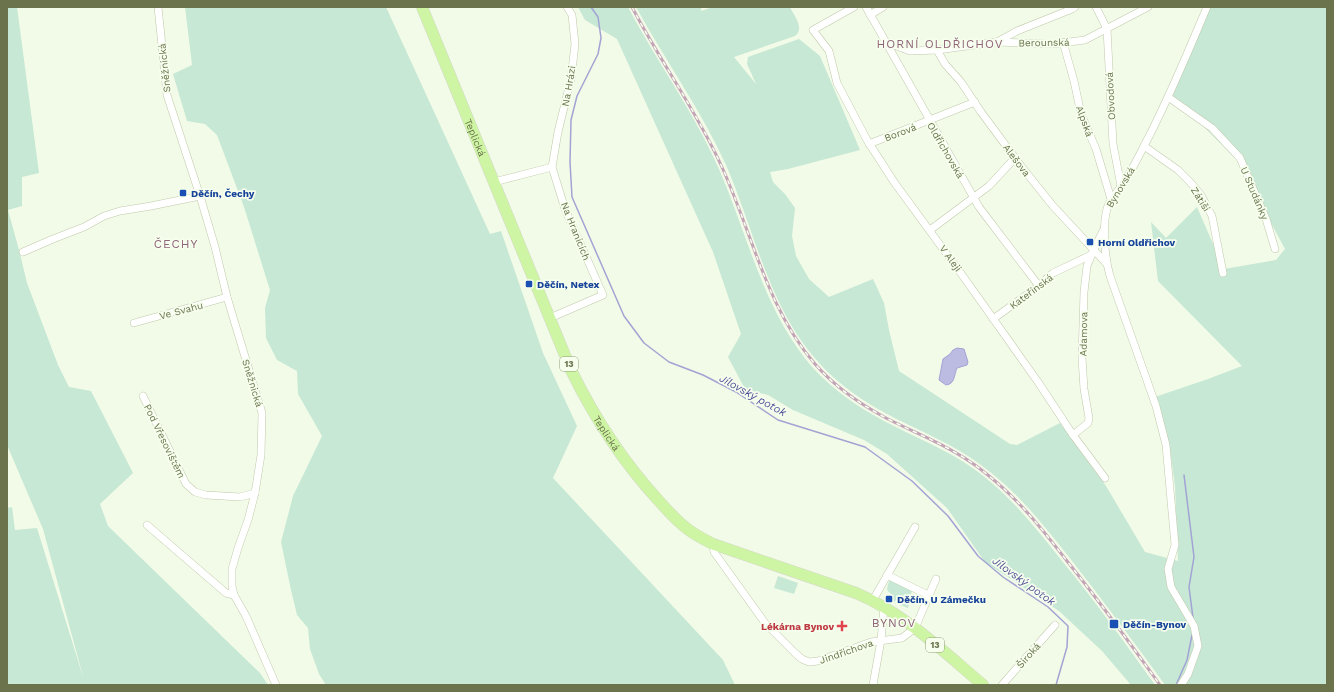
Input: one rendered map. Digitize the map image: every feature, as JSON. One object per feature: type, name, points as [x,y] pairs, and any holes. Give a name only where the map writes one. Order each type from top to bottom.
[{"type":"main road","name":"Teplická","points":[[422,7],[571,370],[604,428],[629,464],[655,496],[684,527],[713,544],[873,600],[915,628],[983,685]]},
{"type":"street","name":"Sněžnická","points":[[158,7],[167,95],[200,196],[215,247],[227,297],[262,413],[261,455],[256,493],[232,569],[232,586],[234,595],[246,616],[276,685]]},
{"type":"street","name":"Na Hrázi","points":[[552,167],[558,132],[572,79],[575,44],[572,15],[567,7]]},
{"type":"street","name":"V Aleji","points":[[854,7],[813,30],[829,51],[837,83],[869,144],[894,182],[994,319],[1073,435],[1105,478]]},
{"type":"street","name":"Oldřichovská","points":[[866,7],[973,197],[983,213],[1039,286]]},
{"type":"street","points":[[870,15],[882,7]]},
{"type":"street","points":[[997,42],[1017,31],[1075,7]]},
{"type":"street","name":"Obvodová","points":[[1096,7],[1107,29],[1113,144],[1121,186]]},
{"type":"street","name":"Berounská","points":[[886,42],[910,51],[937,50],[997,42],[1053,44],[1085,40],[1148,7]]},
{"type":"street","name":"Bynovská","points":[[1181,685],[1188,674],[1198,646],[1194,626],[1172,587],[1168,569],[1176,545],[1166,446],[1156,406],[1106,263],[1104,229],[1107,208],[1111,199],[1121,186],[1144,146],[1168,97],[1207,7]]},
{"type":"street","name":"Alpská","points":[[1063,42],[1074,81],[1081,114],[1096,149],[1111,199]]},
{"type":"street","name":"Alešova","points":[[937,50],[945,64],[961,82],[1015,158],[1053,206],[1092,252],[1106,263]]},
{"type":"street","name":"U Studánky","points":[[1168,97],[1212,128],[1240,158],[1266,219],[1275,249]]},
{"type":"street","name":"Borová","points":[[869,144],[975,102]]},
{"type":"street","name":"Zátiší","points":[[1144,146],[1178,170],[1201,195],[1212,216],[1223,273]]},
{"type":"street","points":[[930,230],[988,186],[1015,158]]},
{"type":"street","points":[[494,182],[552,167]]},
{"type":"street","name":"Na Hranicích","points":[[550,318],[603,295],[565,209],[552,167]]},
{"type":"street","points":[[23,252],[84,227],[104,216],[120,211],[200,196]]},
{"type":"street","name":"Adamova","points":[[1073,435],[1088,423],[1089,418],[1084,389],[1081,339],[1084,292],[1087,266],[1092,252],[1104,229]]},
{"type":"street","name":"Kateřinská","points":[[994,319],[1053,274],[1092,252]]},
{"type":"street","name":"Ve Svahu","points":[[134,323],[227,297]]},
{"type":"street","name":"Pod Vřesovištěm","points":[[143,396],[186,484],[196,492],[206,495],[240,496],[256,493]]},
{"type":"street","points":[[147,525],[226,593],[234,595]]},
{"type":"street","points":[[873,600],[915,527]]},
{"type":"street","name":"Jindřichova","points":[[713,544],[714,552],[765,623],[786,646],[802,659],[814,662],[871,642],[902,638],[915,628]]},
{"type":"street","points":[[887,575],[928,595]]},
{"type":"street","points":[[915,628],[936,579]]},
{"type":"street","points":[[873,685],[881,640],[884,607]]},
{"type":"street","name":"Široká","points":[[1002,685],[1055,625]]},
{"type":"green space","points":[[7,7],[17,7],[39,173],[22,177],[22,206],[8,210],[27,283],[58,365],[69,387],[91,391],[133,473],[100,504],[108,526],[260,673],[268,685],[7,685],[7,508],[12,507],[15,530],[37,528],[84,680],[43,529],[7,445]]},
{"type":"green space","points":[[185,7],[386,7],[490,234],[501,231],[543,353],[577,426],[553,478],[723,660],[735,685],[326,685],[319,674],[310,649],[308,628],[297,615],[281,542],[293,496],[322,436],[298,394],[297,371],[277,360],[266,338],[265,308],[270,290],[244,207],[217,135],[205,124],[187,121],[173,74],[192,65]]},
{"type":"green space","points":[[578,7],[628,7],[687,107],[709,148],[729,194],[758,273],[769,298],[796,346],[813,368],[837,391],[855,404],[884,421],[941,449],[963,462],[987,479],[1011,501],[1032,524],[1110,622],[1155,685],[1131,685],[1102,651],[1059,611],[985,562],[947,508],[887,454],[864,440],[793,410],[768,395],[745,389],[728,357],[741,334],[713,252],[617,39],[585,20]]},
{"type":"green space","points":[[636,7],[701,7],[701,11],[713,7],[790,7],[799,26],[798,33],[795,36],[734,57],[756,84],[747,64],[748,57],[799,39],[820,56],[860,150],[788,169],[770,172],[773,182],[785,194],[795,208],[792,236],[796,256],[809,279],[829,297],[873,279],[884,303],[899,371],[1010,444],[1017,445],[1060,423],[1106,486],[1145,552],[1178,561],[1175,486],[1170,449],[1155,397],[1242,366],[1158,281],[1151,222],[1166,238],[1197,207],[1224,269],[1276,260],[1285,249],[1238,161],[1168,91],[1209,7],[1327,7],[1327,685],[1165,685],[1069,557],[1018,497],[994,475],[970,457],[869,404],[843,386],[827,372],[803,342],[775,295],[726,165],[694,105]]},
{"type":"green space","points":[[778,576],[798,583],[794,594],[774,588]]},
{"type":"green space","points":[[890,580],[912,590],[908,608],[898,604],[897,599],[894,602],[890,598],[892,595],[887,590]]},
{"type":"water","points":[[957,348],[964,349],[968,362],[967,365],[957,368],[953,381],[946,385],[939,380],[943,359]]},
{"type":"waterway","name":"Jílovský potok","points":[[591,7],[598,17],[601,38],[598,54],[577,96],[571,120],[570,162],[572,197],[624,316],[644,343],[669,362],[703,375],[736,392],[778,420],[865,447],[912,481],[948,516],[978,556],[1003,577],[1048,607],[1068,626],[1067,647],[1056,685]]},
{"type":"waterway","points":[[1184,475],[1194,557],[1189,587],[1193,618]]},
{"type":"waterway","points":[[1176,685],[1187,660],[1192,635]]},
{"type":"railway","points":[[632,7],[711,145],[732,190],[772,294],[798,342],[815,364],[839,388],[857,401],[886,418],[957,453],[979,468],[1016,500],[1037,523],[1103,607],[1160,685]]},
{"type":"place","name":"Děčín, Čechy","points":[[183,193]]},
{"type":"place","name":"Horní Oldřichov","points":[[1090,242]]},
{"type":"place","name":"Děčín, Netex","points":[[529,284]]},
{"type":"place","name":"Děčín, U Zámečku","points":[[889,599]]},
{"type":"place","name":"Děčín-Bynov","points":[[1114,624]]},
{"type":"place","name":"Lékárna Bynov","points":[[842,626]]},
{"type":"district","name":"HORNÍ OLDŘICHOV","points":[[940,44]]},
{"type":"district","name":"ČECHY","points":[[176,244]]},
{"type":"district","name":"BYNOV","points":[[894,623]]}]
